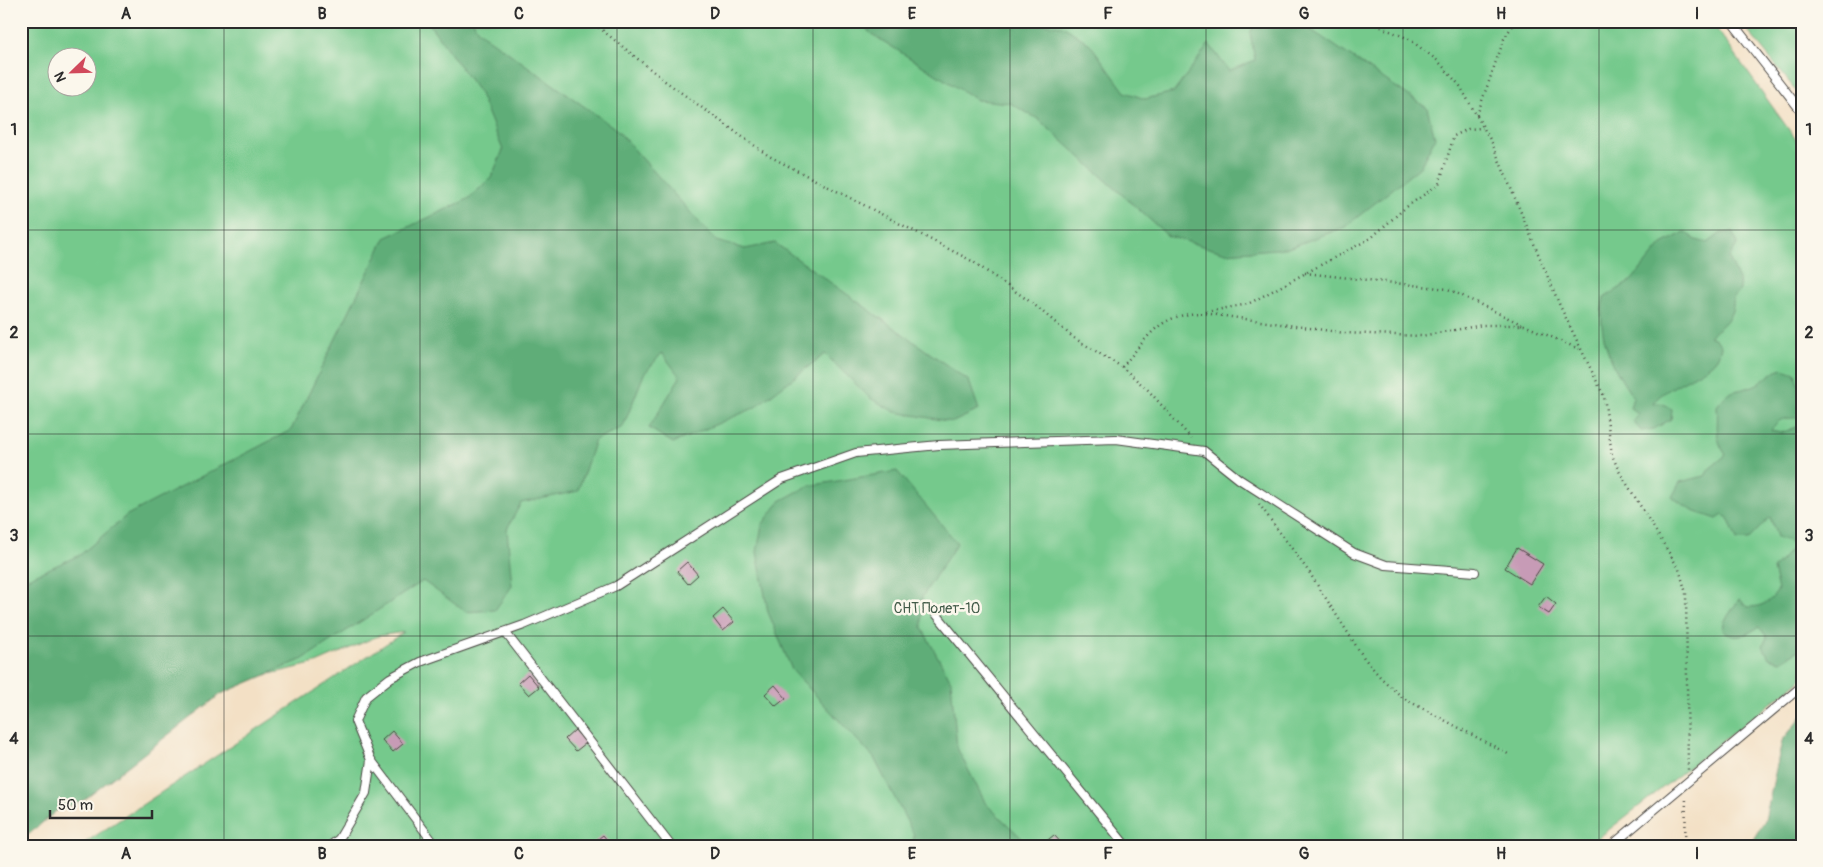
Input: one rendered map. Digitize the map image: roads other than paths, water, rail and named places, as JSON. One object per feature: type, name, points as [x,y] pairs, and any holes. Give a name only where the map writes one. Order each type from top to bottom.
[{"type":"lane","points":[[1732,21],[1802,112]]},
{"type":"lane","points":[[436,846],[371,760],[355,721],[366,697],[390,678],[420,662],[505,632],[616,586],[782,479],[856,453],[939,445],[1116,439],[1204,452],[1239,478],[1354,553],[1386,564],[1475,572]]},
{"type":"lane","points":[[933,610],[1126,846]]},
{"type":"lane","points":[[505,632],[671,846]]},
{"type":"lane","points":[[1611,846],[1688,779],[1802,686]]},
{"type":"lane","points":[[330,846],[339,839],[366,793],[371,760]]},
{"type":"park label","name":"СНТ Полет-10","points":[[937,608]]}]
